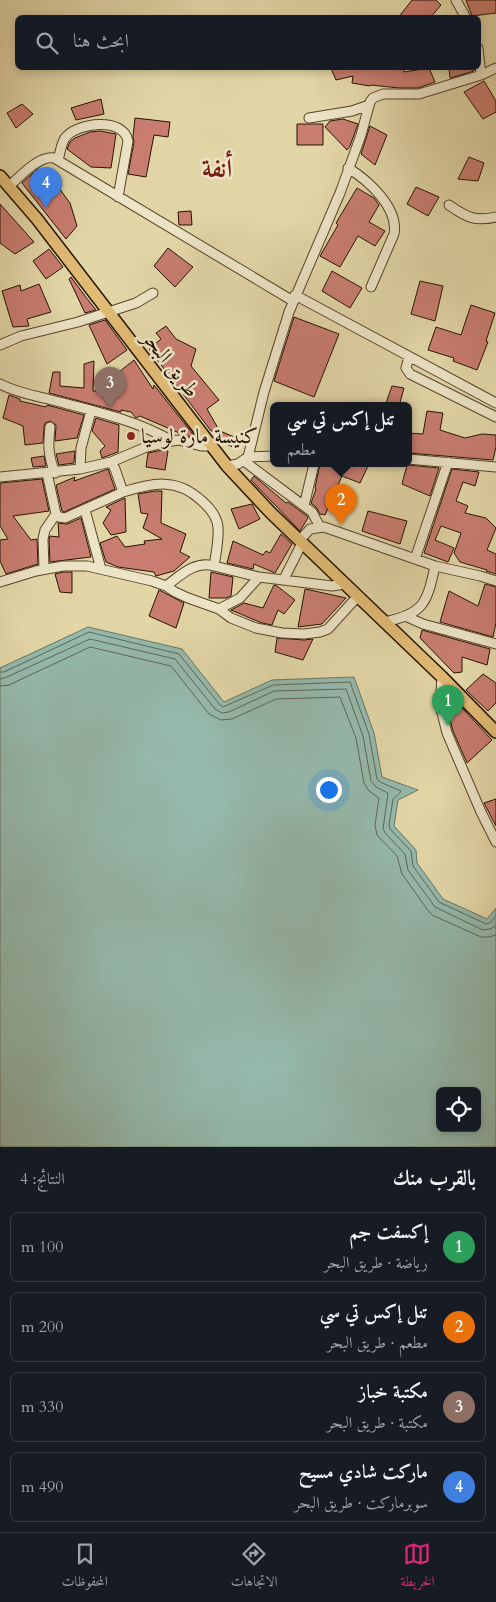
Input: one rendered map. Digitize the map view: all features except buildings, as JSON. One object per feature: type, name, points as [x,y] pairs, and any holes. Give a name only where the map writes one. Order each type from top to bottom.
[{"type":"main road","name":"طريق البحر","points":[[0,176],[37,219],[227,466],[271,514],[442,677],[496,732]]},
{"type":"street","points":[[456,0],[464,15]]},
{"type":"street","points":[[246,459],[264,392],[294,298],[329,220],[373,98],[383,94],[419,94],[481,75],[496,68]]},
{"type":"street","points":[[480,70],[481,75]]},
{"type":"street","points":[[309,118],[352,111],[369,105]]},
{"type":"street","points":[[58,160],[64,140],[76,130],[87,126],[105,125],[120,129],[126,135],[128,141],[118,197]]},
{"type":"street","points":[[9,186],[40,161],[49,158],[58,160],[118,197],[294,298],[496,404]]},
{"type":"street","points":[[348,168],[364,178],[378,192],[392,214],[395,225],[394,234],[370,287]]},
{"type":"street","points":[[449,205],[471,218],[482,220],[496,217]]},
{"type":"street","points":[[0,345],[21,336],[78,322],[136,303],[153,293]]},
{"type":"street","points":[[409,357],[406,368],[410,374],[496,417]]},
{"type":"street","points":[[0,384],[21,393],[146,427],[172,441]]},
{"type":"street","points":[[80,469],[81,448],[91,411]]},
{"type":"street","points":[[50,428],[48,450],[56,514],[59,518],[65,518],[85,510],[123,492],[150,485],[170,484],[187,490],[204,502],[212,512],[218,528],[214,566]]},
{"type":"street","points":[[0,477],[80,469],[111,462],[144,448],[172,441],[179,440],[201,446],[210,446]]},
{"type":"street","points":[[227,466],[238,464],[246,459],[270,456]]},
{"type":"street","points":[[246,459],[312,512],[320,527]]},
{"type":"street","points":[[412,459],[496,467]]},
{"type":"street","points":[[111,462],[123,492]]},
{"type":"street","points":[[415,559],[448,462]]},
{"type":"street","points":[[304,506],[313,467]]},
{"type":"street","points":[[85,510],[101,569]]},
{"type":"street","points":[[44,569],[43,539],[45,530],[56,514]]},
{"type":"street","points":[[284,579],[308,530],[320,527],[435,566],[496,581]]},
{"type":"street","points":[[166,586],[193,567],[205,564],[259,577],[332,586],[345,584]]},
{"type":"street","points":[[0,582],[36,570],[81,565],[145,578],[166,586],[188,598],[219,609],[231,618],[256,628],[282,633],[304,634],[328,629],[358,596]]},
{"type":"street","points":[[384,622],[406,616],[421,606],[427,599],[435,566]]},
{"type":"street","points":[[219,609],[240,598],[259,577]]},
{"type":"street","points":[[406,616],[423,624],[496,644]]},
{"type":"street","points":[[442,677],[440,705],[447,733],[496,842]]},
{"type":"water","points":[[88,627],[182,649],[224,702],[272,680],[354,677],[374,733],[382,777],[418,790],[398,800],[394,826],[416,850],[417,863],[443,899],[487,919],[496,908],[496,1147],[0,1147],[0,668]]},
{"type":"place","name":"ماركت شادي مسيح","points":[[46,208]]},
{"type":"place","name":"مكتبة خباز","points":[[110,408]]},
{"type":"place","name":"كنيسة مارة لوسيا","points":[[131,436]]},
{"type":"place","name":"تنل إكس تي سي","points":[[341,525]]},
{"type":"place","name":"إكسفت جم","points":[[448,726]]},
{"type":"district","name":"أنفة","points":[[217,168]]}]
